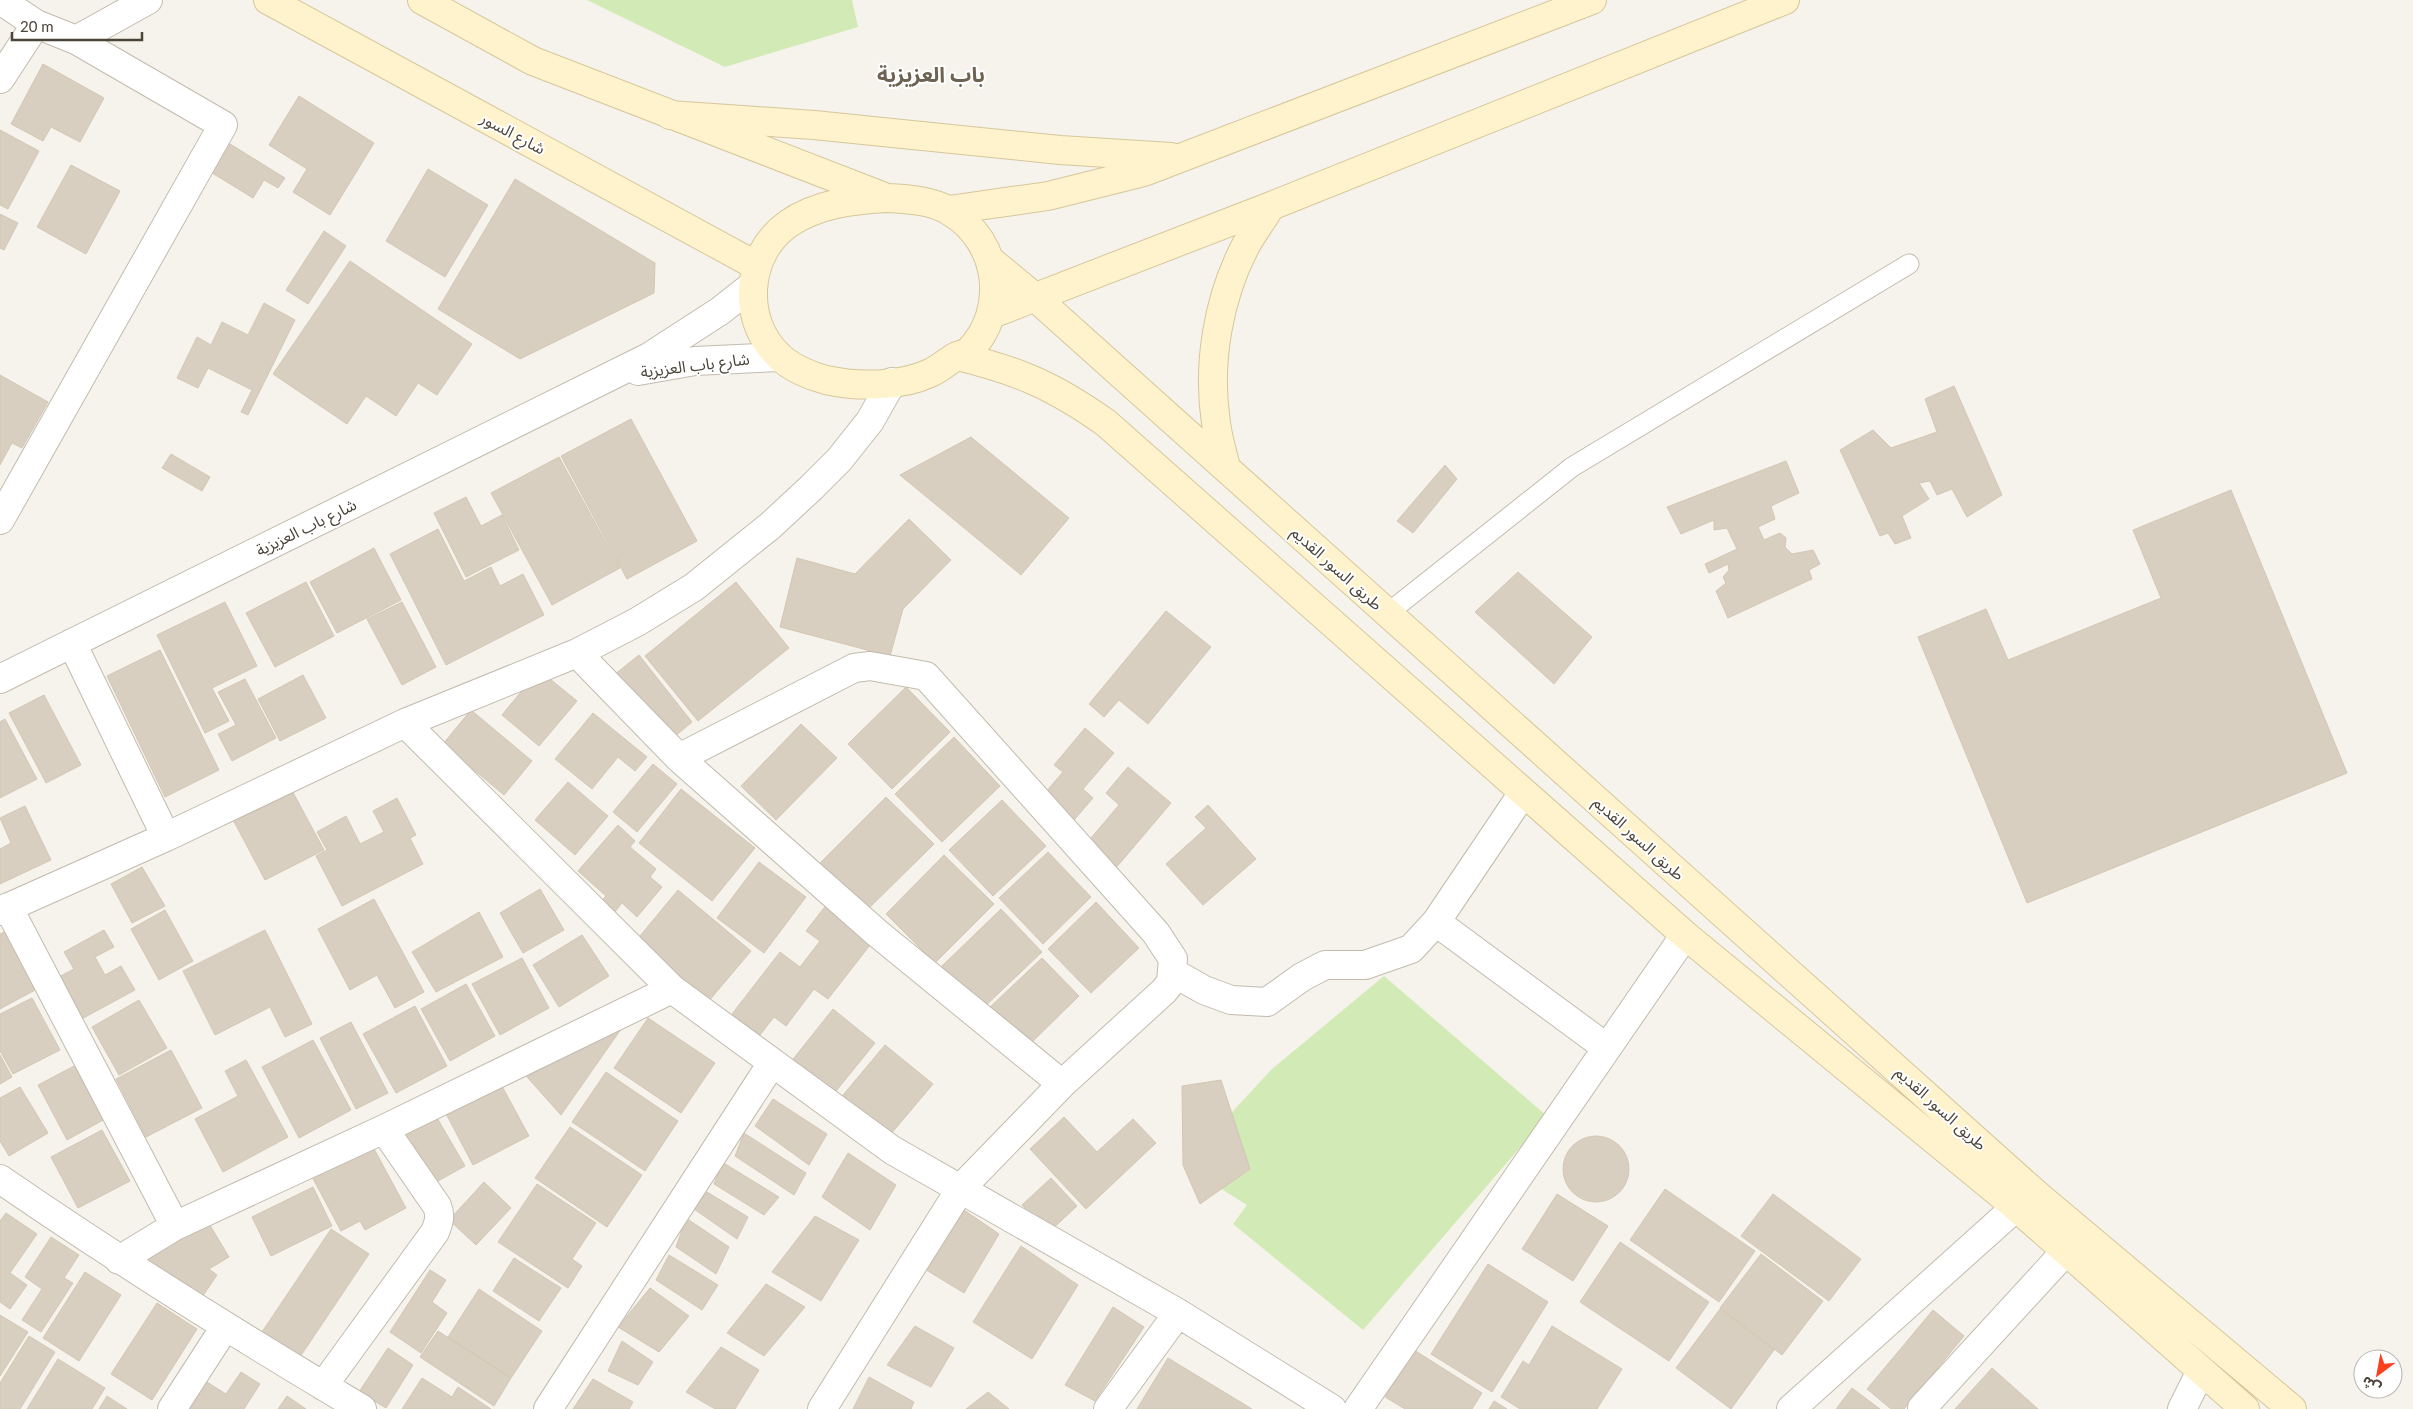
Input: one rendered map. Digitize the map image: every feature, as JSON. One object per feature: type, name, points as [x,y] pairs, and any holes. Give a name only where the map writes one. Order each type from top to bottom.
[{"type":"main road","name":"شارع السور","points":[[268,0],[755,275]]},
{"type":"main road","points":[[422,0],[533,62],[886,198]]},
{"type":"main road","points":[[950,210],[998,204],[1096,185],[1144,172],[1592,0]]},
{"type":"main road","points":[[992,314],[1271,206],[1785,0]]},
{"type":"main road","points":[[670,115],[814,125],[1060,150],[1183,158]]},
{"type":"main road","points":[[886,198],[911,199],[950,210],[967,223],[982,241],[991,261],[995,288],[992,314],[982,336],[967,354],[957,356],[930,373],[892,382],[869,384],[825,380],[803,372],[779,357],[761,333],[753,305],[755,275],[769,242],[788,224],[810,212],[835,204],[886,198]]},
{"type":"main road","points":[[1226,468],[1216,424],[1212,377],[1217,331],[1228,288],[1246,245],[1271,206]]},
{"type":"main road","name":"طريق السور القديم","points":[[991,261],[1036,298],[1388,613],[2026,1200],[2066,1251],[2245,1409]]},
{"type":"main road","name":"طريق السور القديم","points":[[957,356],[1003,367],[1040,382],[1074,401],[1106,423],[1685,935],[2292,1409]]},
{"type":"street","points":[[0,0],[36,24],[76,40],[222,125],[0,520]]},
{"type":"street","points":[[76,40],[148,0]]},
{"type":"street","points":[[0,79],[36,24]]},
{"type":"street","name":"شارع باب العزيزية","points":[[0,679],[612,376],[685,335],[755,275]]},
{"type":"street","name":"شارع باب العزيزية","points":[[612,376],[695,361],[779,357]]},
{"type":"street","points":[[175,1226],[4,909],[166,837],[405,723],[577,653],[637,622],[694,587],[770,526],[839,460],[870,421],[892,382]]},
{"type":"street","points":[[72,643],[166,837]]},
{"type":"street","points":[[577,653],[679,758],[878,933],[1062,1084]]},
{"type":"street","points":[[679,758],[854,668],[870,666],[926,676],[1156,933],[1174,959],[1174,973],[1171,982],[1164,991],[1062,1084],[961,1188],[822,1409]]},
{"type":"street","points":[[405,723],[672,990],[892,1150],[1178,1313],[1332,1409]]},
{"type":"street","points":[[1174,973],[1204,990],[1231,1000],[1267,1002],[1302,977],[1325,965],[1365,965],[1411,949],[1436,922],[1522,792]]},
{"type":"street","points":[[1436,922],[1607,1048]]},
{"type":"street","points":[[1368,1406],[1607,1048],[1685,935]]},
{"type":"street","points":[[119,1260],[175,1226],[672,990]]},
{"type":"street","points":[[548,1409],[772,1063]]},
{"type":"street","points":[[323,1386],[439,1223],[440,1214],[437,1206],[384,1128]]},
{"type":"street","points":[[0,1179],[119,1260],[225,1327],[362,1409]]},
{"type":"street","points":[[1791,1409],[2026,1200]]},
{"type":"street","points":[[1922,1408],[2066,1251]]},
{"type":"street","points":[[1108,1409],[1178,1313]]},
{"type":"street","points":[[172,1409],[225,1327]]},
{"type":"street","points":[[2182,1409],[2201,1371]]},
{"type":"lane","points":[[1388,613],[1572,467],[1909,264]]},
{"type":"green space","points":[[587,0],[852,0],[858,27],[725,67]]},
{"type":"green space","points":[[1384,976],[1547,1116],[1363,1330],[1233,1224],[1247,1205],[1183,1165],[1272,1069]]},
{"type":"building","points":[[43,64],[104,98],[80,142],[51,127],[43,141],[11,124]]},
{"type":"building","points":[[299,96],[374,143],[330,215],[293,192],[307,169],[269,145]]},
{"type":"building","points":[[0,130],[39,151],[8,209],[0,205]]},
{"type":"building","points":[[222,139],[285,178],[278,188],[264,180],[253,198],[204,168]]},
{"type":"building","points":[[71,165],[120,191],[86,254],[37,227]]},
{"type":"building","points":[[428,169],[488,205],[445,277],[386,241]]},
{"type":"building","points":[[515,179],[655,263],[654,293],[520,359],[438,309]]},
{"type":"building","points":[[0,214],[18,223],[4,250],[0,248]]},
{"type":"building","points":[[324,231],[346,246],[308,304],[286,290]]},
{"type":"building","points":[[350,261],[472,344],[437,395],[418,383],[396,416],[366,396],[347,424],[273,374]]},
{"type":"building","points":[[264,303],[295,320],[248,415],[241,412],[252,390],[208,368],[198,388],[177,378],[197,337],[211,345],[222,322],[248,335]]},
{"type":"building","points":[[0,375],[48,402],[22,448],[12,443],[0,465]]},
{"type":"building","points":[[1954,386],[2002,495],[1967,517],[1952,489],[1937,495],[1930,481],[1919,483],[1929,499],[1902,516],[1911,538],[1895,544],[1888,533],[1880,536],[1840,450],[1873,430],[1891,448],[1937,432],[1925,399]]},
{"type":"building","points":[[631,419],[697,541],[627,579],[561,456]]},
{"type":"building","points":[[971,437],[1069,518],[1021,575],[900,475]]},
{"type":"building","points":[[171,454],[210,477],[202,491],[162,468]]},
{"type":"building","points":[[559,457],[620,568],[552,605],[491,493]]},
{"type":"building","points":[[1786,461],[1799,493],[1771,506],[1775,519],[1758,527],[1764,540],[1780,533],[1786,538],[1785,547],[1792,554],[1813,550],[1820,564],[1809,570],[1812,579],[1728,618],[1716,591],[1726,583],[1723,577],[1729,570],[1728,564],[1709,573],[1705,564],[1737,549],[1727,528],[1714,530],[1714,520],[1681,534],[1667,507]]},
{"type":"building","points":[[1445,465],[1457,479],[1413,533],[1397,521]]},
{"type":"building","points":[[2231,490],[2347,773],[2027,903],[1918,637],[1986,609],[2008,660],[2161,598],[2133,530]]},
{"type":"building","points":[[466,497],[481,526],[502,515],[519,550],[466,577],[434,513]]},
{"type":"building","points":[[909,519],[951,560],[903,609],[890,656],[780,627],[797,558],[855,574]]},
{"type":"building","points":[[438,529],[464,581],[491,567],[500,586],[523,574],[544,615],[446,665],[390,554]]},
{"type":"building","points":[[374,548],[401,600],[337,633],[310,582]]},
{"type":"building","points":[[1518,572],[1592,637],[1554,684],[1475,612]]},
{"type":"building","points":[[306,582],[334,636],[275,667],[246,613]]},
{"type":"building","points":[[736,582],[789,648],[698,721],[645,656]]},
{"type":"building","points":[[225,602],[257,666],[212,688],[229,721],[205,733],[157,635]]},
{"type":"building","points":[[402,602],[436,667],[402,685],[367,619]]},
{"type":"building","points":[[1166,611],[1211,647],[1148,724],[1119,700],[1104,717],[1089,704]]},
{"type":"building","points":[[160,650],[219,770],[165,797],[107,676]]},
{"type":"building","points":[[639,655],[692,722],[668,742],[614,675]]},
{"type":"building","points":[[539,670],[577,701],[539,746],[502,715]]},
{"type":"building","points":[[303,675],[326,718],[280,741],[258,699]]},
{"type":"building","points":[[245,679],[276,738],[232,761],[218,734],[236,725],[218,692]]},
{"type":"building","points":[[906,687],[950,732],[892,789],[848,744]]},
{"type":"building","points":[[44,695],[81,765],[46,783],[9,713]]},
{"type":"building","points":[[471,710],[532,761],[504,795],[443,744]]},
{"type":"building","points":[[593,713],[647,757],[635,771],[618,757],[592,789],[555,759]]},
{"type":"building","points":[[5,719],[37,779],[0,798],[0,722]]},
{"type":"building","points":[[801,724],[837,758],[776,820],[741,786]]},
{"type":"building","points":[[1085,728],[1114,753],[1083,789],[1093,798],[1068,827],[1038,801],[1063,772],[1054,765]]},
{"type":"building","points":[[954,737],[1000,786],[942,842],[895,794]]},
{"type":"building","points":[[653,764],[677,784],[637,832],[613,812]]},
{"type":"building","points":[[1128,767],[1171,803],[1115,869],[1086,844],[1119,805],[1106,793]]},
{"type":"building","points":[[568,782],[608,816],[575,855],[535,820]]},
{"type":"building","points":[[289,785],[324,850],[265,880],[231,816]]},
{"type":"building","points":[[681,789],[755,848],[712,901],[639,843]]},
{"type":"building","points":[[886,797],[934,844],[862,915],[815,868]]},
{"type":"building","points":[[397,798],[416,835],[410,838],[423,864],[342,906],[316,856],[327,850],[317,832],[346,816],[360,844],[384,832],[373,811]]},
{"type":"building","points":[[1002,800],[1046,846],[993,896],[949,850]]},
{"type":"building","points":[[1208,805],[1256,859],[1203,905],[1166,864],[1206,828],[1195,817]]},
{"type":"building","points":[[25,806],[51,860],[0,884],[0,849],[11,843],[0,818]]},
{"type":"building","points":[[618,825],[635,841],[630,847],[656,869],[650,877],[662,887],[637,917],[622,903],[610,918],[597,906],[606,896],[578,871]]},
{"type":"building","points":[[1048,852],[1091,897],[1043,944],[999,898]]},
{"type":"building","points":[[944,855],[994,904],[935,963],[886,914]]},
{"type":"building","points":[[759,862],[806,897],[764,953],[717,918]]},
{"type":"building","points":[[142,867],[165,906],[132,923],[111,884]]},
{"type":"building","points":[[540,889],[564,930],[523,953],[500,913]]},
{"type":"building","points":[[678,890],[751,951],[708,1002],[635,942]]},
{"type":"building","points":[[374,899],[424,992],[395,1008],[377,975],[350,990],[318,929]]},
{"type":"building","points":[[1096,902],[1139,948],[1091,993],[1048,949]]},
{"type":"building","points":[[827,904],[874,940],[828,999],[814,989],[786,1026],[774,1017],[760,1035],[732,1014],[780,952],[800,967],[820,941],[806,931]]},
{"type":"building","points":[[1001,909],[1042,952],[982,1009],[941,967]]},
{"type":"building","points":[[165,910],[193,961],[159,980],[131,929]]},
{"type":"building","points":[[479,912],[503,957],[436,992],[412,952]]},
{"type":"building","points":[[104,930],[114,947],[95,957],[105,975],[121,966],[135,990],[76,1022],[53,980],[74,969],[64,952]]},
{"type":"building","points":[[265,930],[312,1024],[285,1037],[270,1007],[215,1035],[183,971]]},
{"type":"building","points":[[6,931],[37,989],[0,1009],[0,934]]},
{"type":"building","points":[[582,935],[609,976],[559,1007],[533,965]]},
{"type":"building","points":[[522,958],[549,1008],[500,1035],[472,984]]},
{"type":"building","points":[[1042,958],[1079,996],[1027,1047],[989,1008]]},
{"type":"building","points":[[466,984],[495,1036],[450,1061],[421,1009]]},
{"type":"building","points":[[32,998],[60,1050],[13,1074],[0,1051],[0,1014]]},
{"type":"building","points":[[139,1000],[167,1048],[119,1075],[92,1027]]},
{"type":"building","points":[[415,1006],[447,1066],[396,1093],[363,1034]]},
{"type":"building","points":[[833,1009],[875,1043],[832,1096],[790,1063]]},
{"type":"building","points":[[648,1018],[715,1063],[681,1113],[614,1068]]},
{"type":"building","points":[[351,1022],[388,1093],[356,1109],[320,1038]]},
{"type":"building","points":[[626,1022],[561,1115],[527,1077]]},
{"type":"building","points":[[313,1040],[351,1110],[299,1138],[262,1067]]},
{"type":"building","points":[[885,1045],[933,1084],[885,1141],[838,1101]]},
{"type":"building","points":[[171,1050],[202,1108],[146,1137],[116,1079]]},
{"type":"building","points":[[0,1055],[12,1077],[0,1084]]},
{"type":"building","points":[[246,1060],[288,1137],[223,1172],[195,1119],[238,1096],[225,1071]]},
{"type":"building","points":[[76,1065],[105,1119],[67,1140],[38,1085]]},
{"type":"building","points":[[606,1072],[678,1121],[645,1171],[572,1122]]},
{"type":"building","points":[[497,1077],[529,1136],[473,1165],[442,1106]]},
{"type":"building","points":[[1221,1080],[1250,1169],[1200,1204],[1183,1165],[1182,1086]]},
{"type":"building","points":[[20,1087],[48,1133],[9,1156],[0,1141],[0,1098]]},
{"type":"building","points":[[773,1099],[827,1134],[809,1165],[755,1126]]},
{"type":"building","points":[[433,1111],[465,1166],[429,1186],[397,1132]]},
{"type":"building","points":[[1064,1117],[1097,1152],[1133,1119],[1156,1143],[1086,1209],[1030,1149]]},
{"type":"building","points":[[570,1127],[642,1175],[607,1227],[535,1178]]},
{"type":"building","points":[[102,1130],[130,1181],[78,1208],[51,1157]]},
{"type":"building","points":[[744,1133],[806,1173],[794,1195],[735,1156]]},
{"type":"building","points":[[1596,1136],[1609,1139],[1619,1146],[1626,1156],[1629,1169],[1626,1182],[1619,1192],[1609,1199],[1596,1202],[1583,1199],[1573,1192],[1566,1182],[1563,1169],[1566,1156],[1573,1146],[1583,1139]]},
{"type":"building","points":[[373,1147],[406,1208],[365,1230],[360,1221],[341,1231],[310,1173],[333,1162],[335,1168]]},
{"type":"building","points":[[848,1153],[896,1185],[870,1230],[822,1197]]},
{"type":"building","points":[[722,1162],[779,1197],[764,1215],[714,1184]]},
{"type":"building","points":[[1051,1178],[1077,1206],[1048,1233],[1022,1205]]},
{"type":"building","points":[[484,1182],[511,1208],[476,1245],[449,1220]]},
{"type":"building","points":[[537,1184],[596,1223],[572,1259],[582,1266],[568,1288],[498,1242]]},
{"type":"building","points":[[313,1187],[332,1226],[271,1256],[252,1217]]},
{"type":"building","points":[[1665,1189],[1755,1251],[1719,1302],[1630,1240]]},
{"type":"building","points":[[707,1192],[748,1217],[737,1239],[694,1209]]},
{"type":"building","points":[[1557,1194],[1608,1226],[1573,1281],[1522,1249]]},
{"type":"building","points":[[1773,1194],[1861,1259],[1829,1301],[1741,1236]]},
{"type":"building","points":[[961,1208],[999,1234],[964,1293],[923,1268]]},
{"type":"building","points":[[6,1213],[37,1234],[10,1273],[27,1285],[10,1309],[0,1302],[0,1221]]},
{"type":"building","points":[[815,1216],[859,1240],[821,1301],[772,1272]]},
{"type":"building","points":[[205,1217],[229,1257],[209,1269],[217,1275],[196,1306],[142,1269],[164,1238]]},
{"type":"building","points":[[686,1218],[729,1247],[716,1274],[676,1247]]},
{"type":"building","points":[[331,1229],[369,1254],[300,1357],[262,1332]]},
{"type":"building","points":[[51,1237],[79,1255],[64,1278],[73,1283],[41,1332],[22,1320],[42,1289],[25,1277]]},
{"type":"building","points":[[1620,1242],[1709,1302],[1669,1361],[1580,1302]]},
{"type":"building","points":[[1021,1246],[1078,1285],[1032,1359],[973,1322]]},
{"type":"building","points":[[1761,1254],[1823,1301],[1782,1355],[1720,1308]]},
{"type":"building","points":[[669,1255],[718,1285],[702,1310],[656,1280]]},
{"type":"building","points":[[514,1258],[561,1288],[539,1321],[493,1291]]},
{"type":"building","points":[[1488,1264],[1548,1302],[1492,1392],[1431,1354]]},
{"type":"building","points":[[430,1270],[446,1280],[432,1302],[447,1313],[421,1353],[390,1332]]},
{"type":"building","points":[[85,1272],[121,1295],[79,1361],[43,1338]]},
{"type":"building","points":[[766,1284],[805,1307],[764,1356],[727,1333]]},
{"type":"building","points":[[650,1288],[689,1316],[659,1352],[618,1327]]},
{"type":"building","points":[[479,1289],[542,1331],[511,1378],[448,1337]]},
{"type":"building","points":[[157,1303],[197,1329],[152,1400],[111,1374]]},
{"type":"building","points":[[1113,1307],[1144,1327],[1095,1401],[1065,1385]]},
{"type":"building","points":[[1720,1309],[1774,1350],[1731,1409],[1676,1368]]},
{"type":"building","points":[[1933,1310],[1964,1336],[1904,1409],[1891,1409],[1867,1389]]},
{"type":"building","points":[[0,1315],[28,1332],[0,1376]]},
{"type":"building","points":[[915,1326],[954,1348],[931,1387],[887,1365]]},
{"type":"building","points":[[1552,1326],[1622,1369],[1597,1409],[1520,1409],[1501,1397],[1523,1361],[1529,1365]]},
{"type":"building","points":[[438,1331],[511,1378],[494,1406],[420,1357]]},
{"type":"building","points":[[29,1336],[55,1352],[20,1409],[0,1409],[0,1383]]},
{"type":"building","points":[[622,1341],[653,1362],[638,1385],[608,1371]]},
{"type":"building","points":[[721,1347],[759,1370],[735,1409],[715,1409],[686,1392]]},
{"type":"building","points":[[388,1348],[413,1365],[386,1408],[359,1392]]},
{"type":"building","points":[[1414,1350],[1482,1393],[1472,1409],[1405,1409],[1385,1397]]},
{"type":"building","points":[[1168,1358],[1252,1409],[1137,1409]]},
{"type":"building","points":[[58,1359],[105,1388],[92,1409],[27,1409]]},
{"type":"building","points":[[1992,1368],[2038,1409],[1955,1409]]},
{"type":"building","points":[[241,1372],[260,1384],[244,1409],[178,1409],[199,1377],[226,1394]]},
{"type":"building","points":[[869,1377],[914,1402],[911,1409],[853,1409]]},
{"type":"building","points":[[422,1378],[452,1397],[458,1387],[491,1409],[402,1409]]},
{"type":"building","points":[[593,1379],[633,1402],[629,1409],[573,1409]]},
{"type":"building","points":[[1852,1388],[1880,1409],[1836,1409]]},
{"type":"building","points":[[988,1392],[1009,1409],[966,1409]]},
{"type":"building","points":[[107,1396],[127,1409],[99,1409]]},
{"type":"building","points":[[287,1396],[306,1409],[278,1409]]},
{"type":"building","points":[[1494,1401],[1507,1409],[1489,1409]]},
{"type":"district","name":"باب العزيزية","points":[[931,75]]}]
